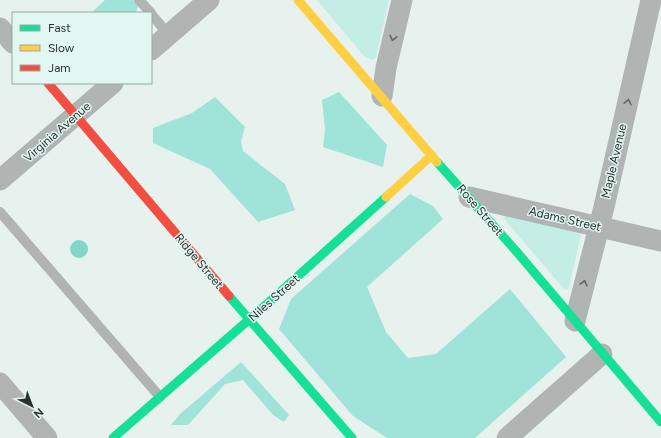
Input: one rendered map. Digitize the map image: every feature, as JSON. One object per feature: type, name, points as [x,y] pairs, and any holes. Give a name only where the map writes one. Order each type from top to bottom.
[{"type":"street","points":[[152,49],[209,0]]},
{"type":"street","name":"Rose Street","points":[[298,0],[661,422]]},
{"type":"street","points":[[382,96],[386,68],[402,0]]},
{"type":"street","name":"Maple Avenue","points":[[575,321],[651,0]]},
{"type":"street","points":[[0,28],[12,42]]},
{"type":"street","name":"Ridge Street","points":[[49,84],[249,320],[352,438]]},
{"type":"street","name":"Virginia Avenue","points":[[0,180],[112,84]]},
{"type":"street","name":"Niles Street","points":[[113,438],[249,320],[432,155]]},
{"type":"street","name":"Adams Street","points":[[469,197],[661,241]]},
{"type":"street","points":[[507,438],[602,354]]},
{"type":"street","points":[[0,383],[48,438]]},
{"type":"lane","points":[[140,0],[150,12]]},
{"type":"lane","points":[[152,14],[169,35]]},
{"type":"lane","points":[[0,212],[160,397]]},
{"type":"green space","points":[[317,0],[389,0],[376,57],[373,60],[365,57]]},
{"type":"green space","points":[[508,214],[577,230],[581,235],[568,290],[564,289],[506,221],[504,217]]},
{"type":"shaded area","points":[[105,0],[133,0],[138,6],[136,12],[92,12]]},
{"type":"shaded area","points":[[339,92],[387,145],[383,167],[323,147],[325,130],[322,100]]},
{"type":"shaded area","points":[[215,97],[245,127],[241,142],[243,151],[285,184],[295,210],[258,222],[210,169],[153,143],[153,128],[192,113]]},
{"type":"shaded area","points":[[410,194],[433,206],[443,219],[367,287],[386,332],[408,358],[436,354],[510,289],[566,357],[475,438],[387,438],[353,416],[279,329],[291,299]]},
{"type":"shaded area","points":[[75,240],[83,240],[88,245],[86,256],[83,258],[75,258],[70,253],[70,245]]},
{"type":"shaded area","points":[[241,362],[289,415],[284,422],[273,415],[243,380],[225,384],[188,425],[171,425],[180,414]]},
{"type":"traffic: fast","points":[[437,162],[516,251],[661,422]]},
{"type":"traffic: fast","points":[[113,438],[268,303],[386,197]]},
{"type":"traffic: fast","points":[[229,296],[352,438]]},
{"type":"traffic: slow","points":[[298,0],[437,162]]},
{"type":"traffic: slow","points":[[386,197],[432,155]]},
{"type":"traffic: jam","points":[[49,84],[229,296]]}]
